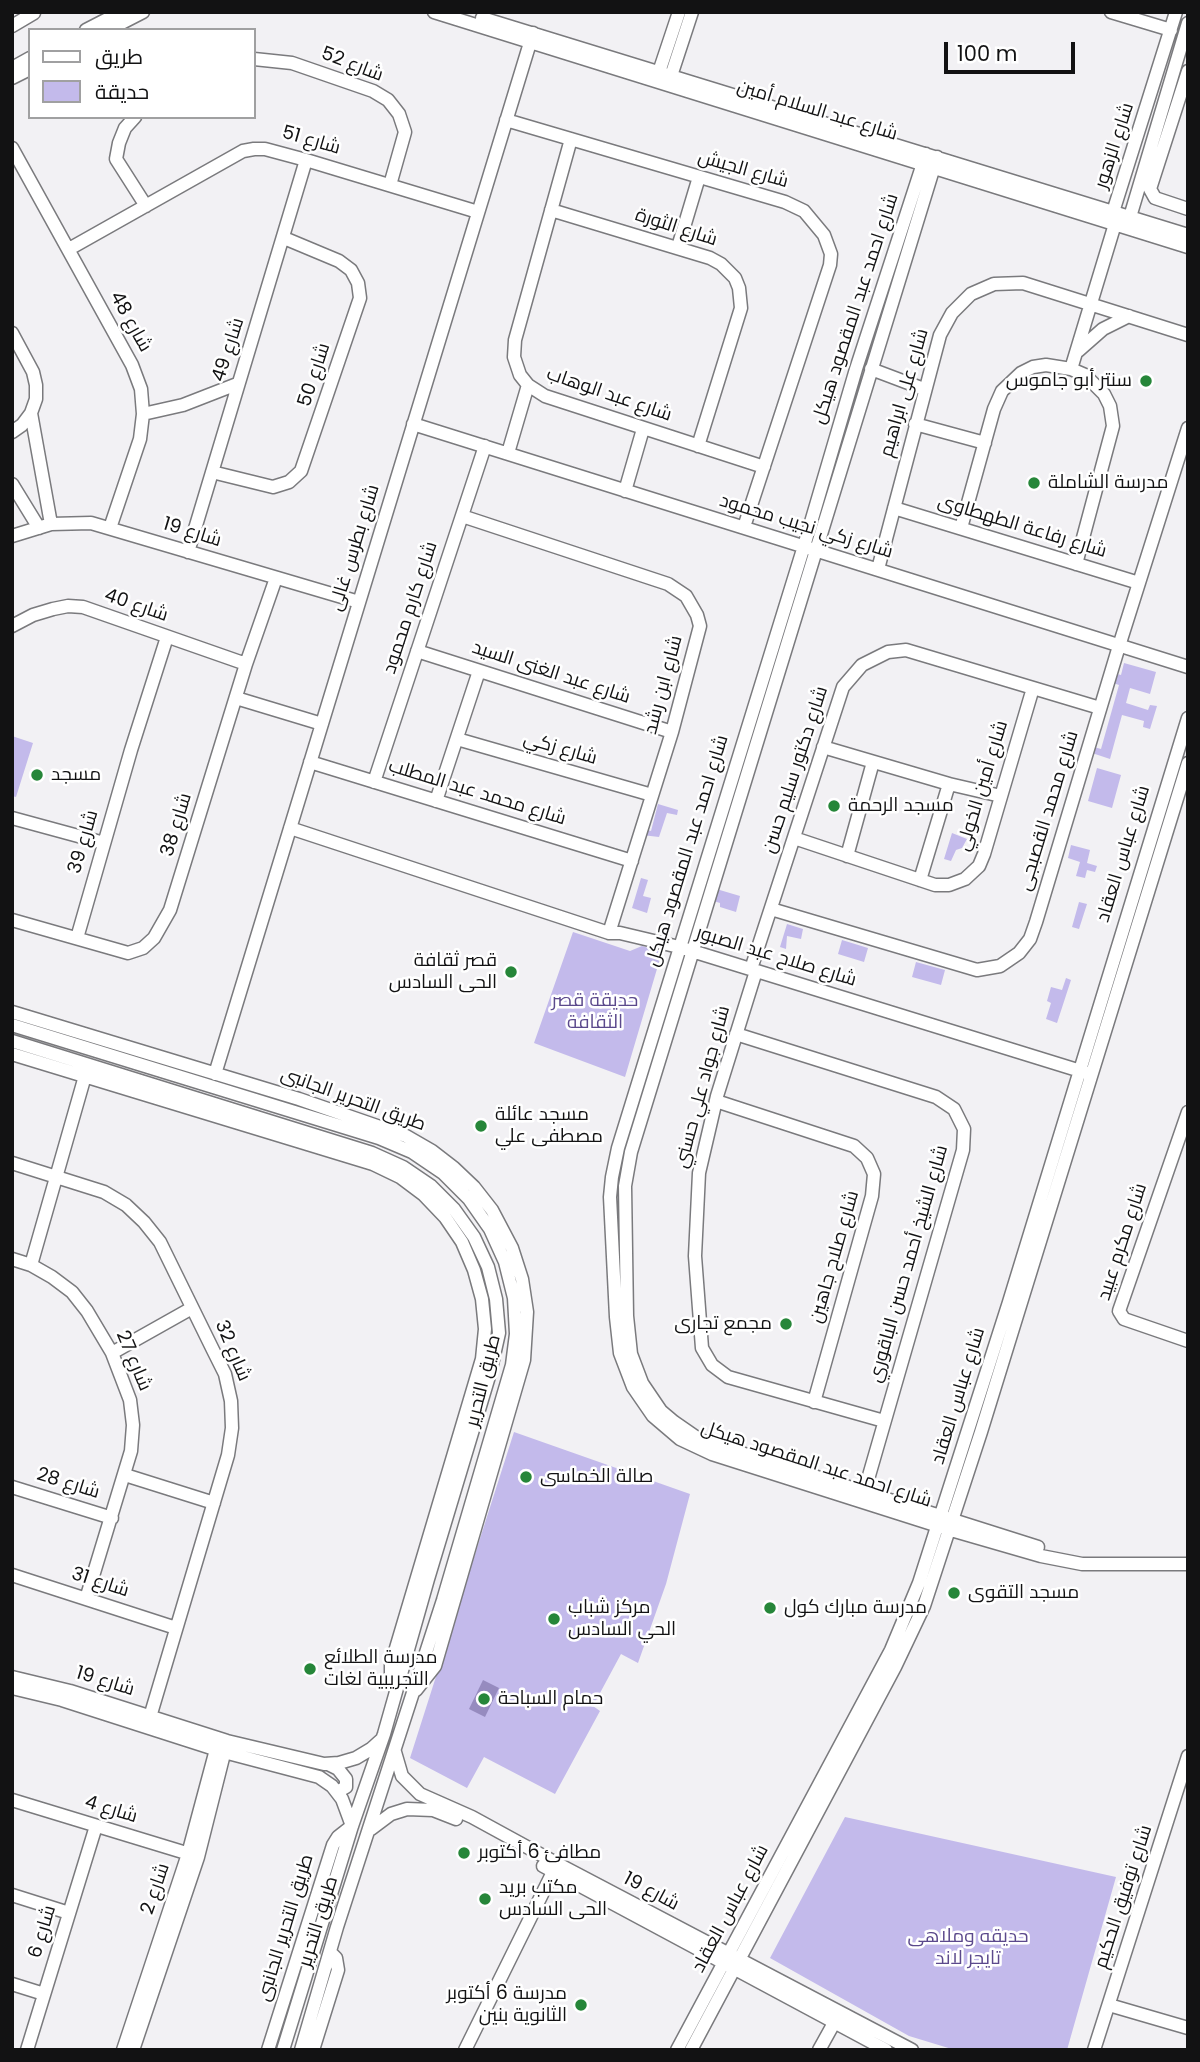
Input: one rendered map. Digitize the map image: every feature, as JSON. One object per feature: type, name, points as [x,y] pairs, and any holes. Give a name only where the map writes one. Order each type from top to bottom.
[{"type":"street","points":[[90,28],[121,12]]},
{"type":"street","points":[[112,28],[143,12]]},
{"type":"street","name":"شارع عبد السلام أمين","points":[[434,12],[665,74],[1114,218],[1188,247]]},
{"type":"street","name":"شارع عبد السلام أمين","points":[[463,12],[531,38],[930,160]]},
{"type":"street","points":[[665,74],[679,12]]},
{"type":"street","points":[[665,74],[692,12]]},
{"type":"street","points":[[1111,12],[1171,30]]},
{"type":"street","name":"شارع الزهور","points":[[1071,369],[1176,12]]},
{"type":"street","points":[[12,26],[34,13]]},
{"type":"street","name":"شارع الزهور","points":[[1130,217],[1188,23]]},
{"type":"street","name":"شارع بطرس غالى","points":[[215,1074],[531,38]]},
{"type":"street","points":[[12,68],[28,59]]},
{"type":"street","name":"شارع 52","points":[[256,59],[292,63],[373,90],[388,100],[399,114],[405,132],[390,185]]},
{"type":"street","points":[[12,78],[28,70]]},
{"type":"street","points":[[1188,71],[1184,96],[1150,190],[1155,198],[1188,209]]},
{"type":"street","points":[[133,119],[125,128],[116,159],[146,206]]},
{"type":"street","name":"شارع الجيش","points":[[506,120],[785,202],[804,211],[824,234],[831,254],[830,265],[744,527]]},
{"type":"street","name":"شارع عبد الوهاب","points":[[571,139],[513,347],[516,366],[528,385],[545,396],[764,467]]},
{"type":"street","name":"شارع 48","points":[[12,148],[132,365],[141,389],[143,414],[140,439],[110,528]]},
{"type":"street","name":"شارع 51","points":[[69,249],[243,151],[265,149],[478,212]]},
{"type":"street","name":"شارع 49","points":[[188,552],[306,160]]},
{"type":"street","name":"شارع احمد عبد المقصود هيكل","points":[[930,160],[871,369],[809,548],[624,1150],[630,1369],[642,1402],[653,1416],[696,1448],[946,1524],[1042,1548],[1083,1557],[1187,1564]]},
{"type":"street","name":"شارع احمد عبد المقصود هيكل","points":[[809,548],[856,369],[930,160]]},
{"type":"street","points":[[12,177],[24,171]]},
{"type":"street","points":[[678,247],[699,177]]},
{"type":"street","name":"شارع الثورة","points":[[551,210],[678,247],[710,258],[729,270],[739,288],[741,308],[698,446]]},
{"type":"street","name":"شارع عبد السلام أمين","points":[[1114,218],[1130,217],[1188,235]]},
{"type":"street","name":"شارع 50","points":[[212,472],[273,486],[289,482],[302,471],[360,298],[358,284],[351,270],[339,261],[284,238]]},
{"type":"street","name":"شارع على ابراهيم","points":[[878,569],[915,424],[945,323],[961,303],[984,287],[1004,282],[1023,283],[1188,335]]},
{"type":"street","points":[[1076,354],[1096,334],[1129,316]]},
{"type":"street","points":[[12,333],[33,372],[36,385],[36,399],[31,412],[22,425],[12,432]]},
{"type":"street","points":[[961,528],[998,400],[1010,381],[1033,367],[1046,365],[1071,369],[1095,383],[1104,394],[1113,419],[1076,564]]},
{"type":"street","points":[[871,369],[925,389]]},
{"type":"street","points":[[143,414],[183,405],[237,384]]},
{"type":"street","points":[[508,453],[528,385]]},
{"type":"street","points":[[31,412],[45,526]]},
{"type":"street","name":"شارع زكي نجيب محمود","points":[[413,424],[1188,667]]},
{"type":"street","points":[[915,424],[985,443]]},
{"type":"street","name":"شارع محمد القصبجى","points":[[771,909],[976,970],[988,969],[1010,960],[1025,946],[1036,922],[1188,428]]},
{"type":"street","points":[[625,491],[643,429]]},
{"type":"street","name":"شارع كارم محمود","points":[[374,782],[485,446]]},
{"type":"street","points":[[12,484],[45,526]]},
{"type":"street","name":"شارع رفاعة الطهطاوى","points":[[894,508],[1139,583]]},
{"type":"street","name":"شارع ابن رشد","points":[[462,516],[668,584],[686,596],[693,605],[700,626],[672,732],[609,933]]},
{"type":"street","name":"شارع 19","points":[[12,536],[45,526],[82,523],[110,528],[359,603]]},
{"type":"street","name":"شارع 38","points":[[12,920],[128,953],[143,948],[154,938],[170,910],[275,578]]},
{"type":"street","name":"شارع 40","points":[[12,626],[33,615],[68,606],[83,607],[246,664]]},
{"type":"street","name":"شارع 39","points":[[77,938],[167,637]]},
{"type":"street","name":"شارع دكتور سليم حسن","points":[[754,970],[843,687],[862,665],[888,652],[906,650],[1100,708]]},
{"type":"street","name":"شارع عبد الغنى السيد","points":[[417,651],[672,732]]},
{"type":"street","points":[[436,801],[480,671]]},
{"type":"street","name":"شارع أمين الخولي","points":[[794,838],[935,885],[949,885],[965,879],[972,874],[984,853],[1033,688]]},
{"type":"street","points":[[236,698],[322,724]]},
{"type":"street","name":"شارع عباس العقاد","points":[[691,2050],[731,1962],[891,1650],[946,1524],[1085,1072],[1163,796],[1188,718]]},
{"type":"street","name":"شارع زكي","points":[[457,739],[652,795]]},
{"type":"street","points":[[823,747],[949,785],[1001,796]]},
{"type":"street","name":"شارع محمد عبد المطلب","points":[[310,762],[632,861]]},
{"type":"street","points":[[847,856],[873,762]]},
{"type":"street","name":"شارع عباس العقاد","points":[[1085,1072],[1182,802],[1188,763]]},
{"type":"street","points":[[920,880],[949,785]]},
{"type":"street","points":[[1163,796],[1182,802]]},
{"type":"street","points":[[12,818],[104,843]]},
{"type":"street","name":"شارع صلاح عبد الصبور","points":[[290,828],[609,933],[620,933],[685,949],[1085,1072]]},
{"type":"street","name":"شارع جواد علي حسني","points":[[754,970],[716,1101],[698,1185],[695,1271],[702,1348],[712,1365],[728,1377],[884,1421]]},
{"type":"street","name":"طريق التحرير الجانبى","points":[[12,1012],[299,1098],[406,1136],[432,1151],[474,1187],[492,1210],[517,1263],[525,1296],[527,1345],[435,1666],[413,1693]]},
{"type":"street","points":[[17,1026],[25,1037],[14,1046],[85,1076],[373,1164],[400,1177],[424,1195],[445,1217],[462,1242],[482,1299],[485,1329],[482,1359],[391,1665],[391,1675],[397,1686]]},
{"type":"street","name":"طريق التحرير","points":[[17,1026],[379,1138],[412,1152],[451,1181],[469,1199],[490,1229],[505,1262],[514,1297],[516,1334],[512,1365],[438,1617],[301,2050]]},
{"type":"street","name":"شارع الشيخ أحمد حسن الباقوري","points":[[736,1034],[936,1097],[946,1102],[960,1118],[964,1129],[963,1150],[864,1493]]},
{"type":"street","points":[[48,1052],[48,1044],[55,1038]]},
{"type":"street","points":[[96,1051],[117,1045]]},
{"type":"street","name":"طريق التحرير","points":[[14,1046],[48,1052],[273,1121],[372,1153],[403,1167],[430,1186],[454,1209],[474,1237],[488,1267],[496,1299],[499,1333],[490,1373],[383,1737],[352,1826],[283,2050]]},
{"type":"street","points":[[112,1072],[126,1088]]},
{"type":"street","points":[[31,1265],[85,1076]]},
{"type":"street","points":[[299,1098],[319,1119]]},
{"type":"street","name":"شارع صلاح جاهين","points":[[716,1101],[854,1146],[867,1158],[874,1174],[872,1196],[814,1402]]},
{"type":"street","name":"شارع مكرم عبيد","points":[[1188,1112],[1119,1311],[1125,1319],[1188,1341]]},
{"type":"street","points":[[258,1129],[273,1121]]},
{"type":"street","name":"شارع 32","points":[[12,1163],[104,1192],[126,1205],[144,1222],[159,1242],[225,1374],[231,1401],[232,1428],[228,1455],[148,1721]]},
{"type":"street","points":[[451,1181],[474,1187]]},
{"type":"street","name":"شارع 27","points":[[12,1259],[31,1265],[52,1277],[72,1292],[88,1311],[112,1353],[130,1400],[133,1425],[131,1451],[86,1599]]},
{"type":"street","points":[[112,1353],[192,1308]]},
{"type":"street","name":"شارع احمد عبد المقصود هيكل","points":[[630,1369],[661,1410],[700,1440],[864,1493],[946,1524]]},
{"type":"street","points":[[477,1381],[490,1373]]},
{"type":"street","points":[[501,1401],[514,1394]]},
{"type":"street","points":[[125,1475],[214,1503]]},
{"type":"street","name":"شارع 28","points":[[12,1487],[112,1518]]},
{"type":"street","name":"شارع 31","points":[[12,1576],[176,1628]]},
{"type":"street","points":[[428,1579],[436,1588],[447,1585]]},
{"type":"street","points":[[418,1614],[430,1611],[438,1617]]},
{"type":"street","name":"شارع 19","points":[[12,1677],[69,1691],[148,1721],[319,1777],[337,1792]]},
{"type":"street","name":"شارع 19","points":[[12,1688],[148,1721]]},
{"type":"street","points":[[330,1765],[363,1754],[383,1737]]},
{"type":"street","name":"شارع 19","points":[[222,1745],[330,1765]]},
{"type":"street","name":"شارع 2","points":[[133,2050],[193,1855],[222,1745]]},
{"type":"street","points":[[368,1832],[382,1818],[407,1808],[403,1796],[412,1787],[399,1769],[395,1748]]},
{"type":"street","name":"شارع توفيق الحكيم","points":[[1094,2050],[1188,1756]]},
{"type":"street","points":[[330,1765],[338,1769],[346,1779],[344,1789],[337,1792],[347,1808],[352,1826]]},
{"type":"street","name":"شارع 19","points":[[412,1787],[420,1794],[731,1962],[834,2023],[886,2050]]},
{"type":"street","name":"شارع 4","points":[[12,1800],[193,1855]]},
{"type":"street","name":"شارع 19","points":[[407,1808],[433,1810],[470,1820],[554,1872],[912,2050]]},
{"type":"street","name":"شارع 6","points":[[27,2050],[96,1826]]},
{"type":"street","name":"طريق التحرير الجانبى","points":[[268,2050],[333,1845],[338,1837],[352,1826]]},
{"type":"street","name":"شارع 2","points":[[123,2050],[193,1855]]},
{"type":"street","points":[[465,2050],[554,1872]]},
{"type":"street","points":[[12,1895],[69,1913]]},
{"type":"street","points":[[313,2050],[338,1970],[336,1958],[330,1952]]},
{"type":"street","name":"شارع عباس العقاد","points":[[677,2050],[731,1962]]},
{"type":"street","points":[[12,1984],[44,1994]]},
{"type":"street","points":[[1109,2005],[1188,2028]]},
{"type":"street","points":[[819,2050],[834,2023]]},
{"type":"green space","points":[[1124,663],[1156,672],[1150,694],[1130,688],[1126,703],[1148,710],[1150,705],[1157,706],[1150,729],[1143,727],[1144,721],[1122,715],[1110,759],[1092,753],[1094,747],[1101,749],[1119,685],[1110,682],[1113,673],[1121,675]]},
{"type":"green space","points":[[12,736],[33,743],[16,797],[12,796]]},
{"type":"green space","points":[[1097,768],[1121,775],[1112,808],[1088,801]]},
{"type":"green space","points":[[658,804],[678,810],[677,815],[667,813],[659,837],[642,835],[643,828],[651,831]]},
{"type":"green space","points":[[952,833],[967,839],[962,848],[956,850],[951,861],[944,859]]},
{"type":"green space","points":[[1071,845],[1090,850],[1087,863],[1097,866],[1095,872],[1087,870],[1085,878],[1076,876],[1080,862],[1068,858]]},
{"type":"green space","points":[[641,878],[648,880],[643,896],[651,898],[647,913],[632,908]]},
{"type":"green space","points":[[713,888],[740,896],[736,912],[720,907],[720,903],[710,900]]},
{"type":"green space","points":[[1079,902],[1087,904],[1079,929],[1072,927]]},
{"type":"green space","points":[[787,924],[803,929],[801,939],[787,936],[786,949],[780,947]]},
{"type":"green space","name":"حديقة قصر الثقافة","points":[[573,932],[630,951],[642,946],[662,952],[625,1077],[534,1043]]},
{"type":"green space","points":[[842,940],[868,948],[864,962],[838,954]]},
{"type":"green space","points":[[916,962],[945,970],[941,985],[912,977]]},
{"type":"green space","points":[[1066,978],[1071,980],[1057,1023],[1046,1019],[1051,1003],[1047,1001],[1051,987],[1062,990]]},
{"type":"green space","name":"مركز شباب الحي السادس","points":[[514,1432],[690,1494],[666,1584],[638,1663],[621,1654],[593,1706],[600,1711],[555,1794],[484,1757],[467,1788],[410,1758]]},
{"type":"green space","name":"حديقه وملاهى تايجر لاند","points":[[845,1817],[1116,1877],[1067,2050],[955,2050],[909,2036],[770,1958]]},
{"type":"shaded area","name":"حمام السباحة","points":[[483,1680],[499,1688],[485,1717],[469,1709]]},
{"type":"place","name":"سنتر أبو جاموس","points":[[1146,381]]},
{"type":"place","name":"مدرسة الشاملة","points":[[1034,483]]},
{"type":"place","name":"مسجد","points":[[37,775]]},
{"type":"place","name":"مسجد الرحمة","points":[[834,806]]},
{"type":"place","name":"قصر ثقافة الحى السادس","points":[[511,972]]},
{"type":"place","name":"مسجد عائلة مصطفى علي","points":[[481,1126]]},
{"type":"place","name":"مجمع تجارى","points":[[786,1324]]},
{"type":"place","name":"صالة الخماسى","points":[[526,1477]]},
{"type":"place","name":"مسجد التقوى","points":[[954,1593]]},
{"type":"place","name":"مدرسة مبارك كول","points":[[770,1608]]},
{"type":"place","name":"مركز شباب الحي السادس","points":[[554,1619]]},
{"type":"place","name":"مدرسة الطلائع التجريبية لغات","points":[[310,1669]]},
{"type":"place","name":"حمام السباحة","points":[[484,1699]]},
{"type":"place","name":"مطافئ 6 أكتوبر","points":[[464,1853]]},
{"type":"place","name":"مكتب بريد الحى السادس","points":[[485,1899]]},
{"type":"place","name":"مدرسة 6 أكتوبر الثانوية بنين","points":[[581,2005]]}]
